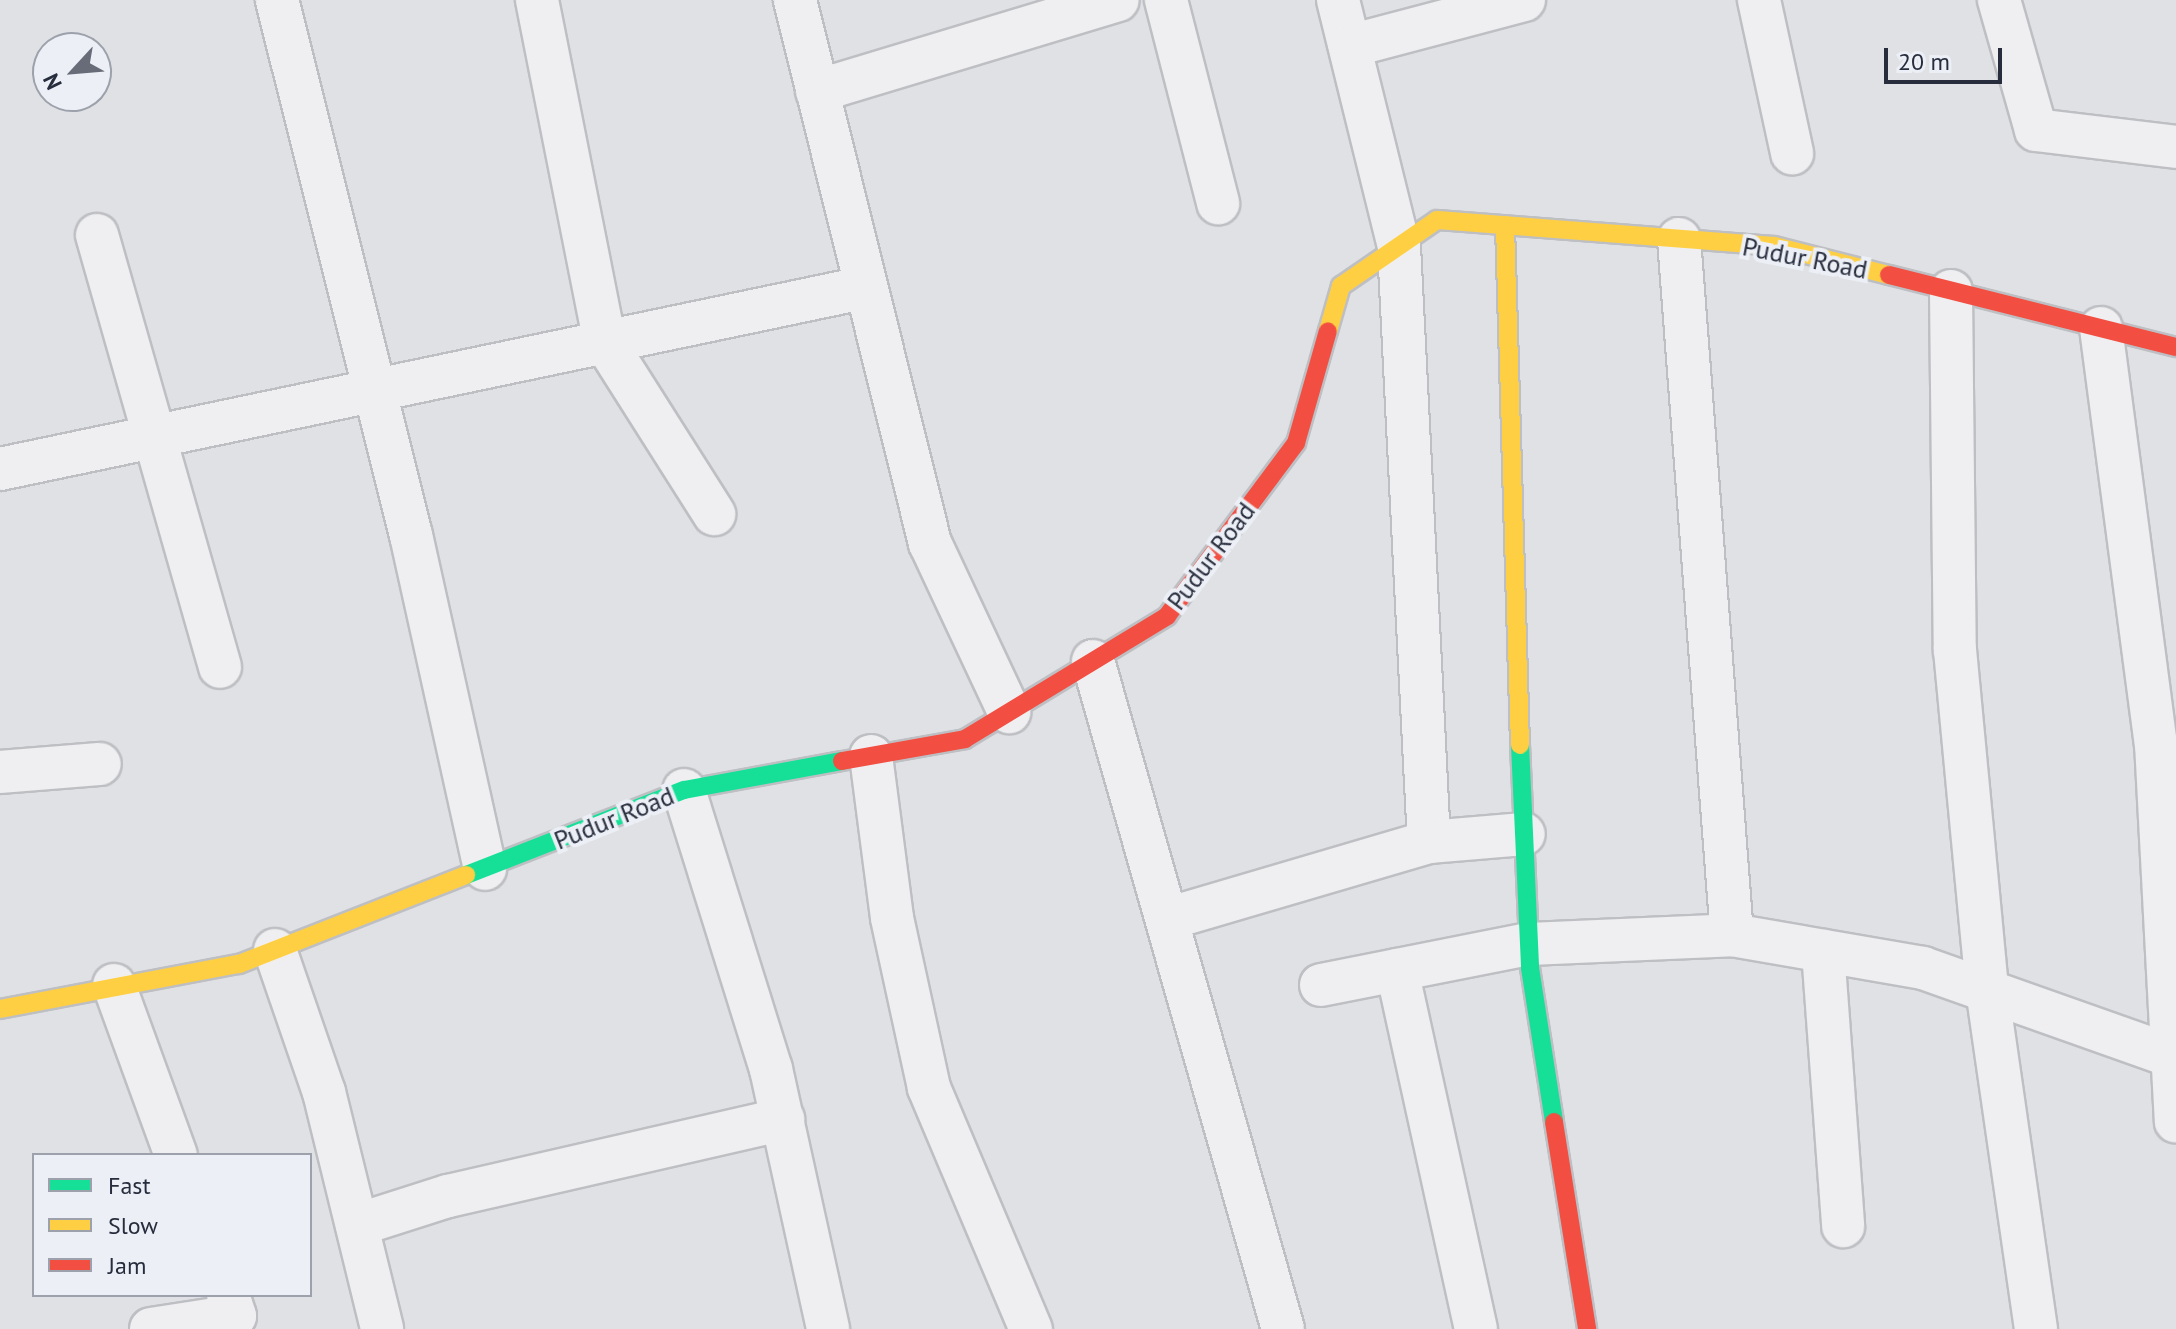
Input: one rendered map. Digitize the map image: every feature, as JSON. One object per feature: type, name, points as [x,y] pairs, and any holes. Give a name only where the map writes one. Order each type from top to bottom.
[{"type":"street","points":[[277,0],[376,390],[485,869]]},
{"type":"street","points":[[537,0],[605,342],[714,514]]},
{"type":"street","points":[[795,0],[863,288],[930,543],[1009,712]]},
{"type":"street","points":[[817,91],[1066,8],[1118,0]]},
{"type":"street","points":[[1166,0],[1218,203]]},
{"type":"street","points":[[1338,0],[1399,246],[1429,842]]},
{"type":"street","points":[[1350,46],[1524,0]]},
{"type":"street","points":[[1759,0],[1792,153]]},
{"type":"street","points":[[1999,0],[2036,130],[2176,147]]},
{"type":"street","name":"Pudur Road","points":[[4,1002],[239,964],[684,790],[965,739],[1167,616],[1296,443],[1341,286],[1437,220],[1774,246],[2176,347]]},
{"type":"street","points":[[1505,225],[1529,944],[1587,1329]]},
{"type":"street","points":[[97,235],[152,437],[220,667]]},
{"type":"street","points":[[1679,239],[1732,935]]},
{"type":"street","points":[[0,469],[863,288]]},
{"type":"street","points":[[1951,291],[1955,650],[1987,989],[2036,1329]]},
{"type":"street","points":[[2101,328],[2156,743],[2176,1121]]},
{"type":"street","points":[[1093,661],[1283,1329]]},
{"type":"street","points":[[871,756],[892,918],[929,1088],[1031,1329]]},
{"type":"street","points":[[0,772],[100,764]]},
{"type":"street","points":[[684,790],[783,1119],[828,1329]]},
{"type":"street","points":[[1167,919],[1429,842],[1524,834]]},
{"type":"street","points":[[1321,985],[1529,944],[1732,935],[1923,968],[2172,1056]]},
{"type":"street","points":[[275,950],[324,1092],[382,1329]]},
{"type":"street","points":[[1823,951],[1843,1226]]},
{"type":"street","points":[[1397,970],[1476,1329]]},
{"type":"street","points":[[114,985],[175,1153]]},
{"type":"street","points":[[357,1225],[448,1196],[783,1119]]},
{"type":"street","points":[[151,1329],[235,1316],[229,1297]]},
{"type":"traffic: fast","points":[[1520,745],[1530,968],[1554,1122]]},
{"type":"traffic: fast","points":[[466,875],[684,790],[842,761]]},
{"type":"traffic: slow","points":[[1328,331],[1341,286],[1437,220],[1774,246],[1889,275]]},
{"type":"traffic: slow","points":[[1505,225],[1520,745]]},
{"type":"traffic: slow","points":[[0,1009],[239,964],[466,875]]},
{"type":"traffic: jam","points":[[1889,275],[2176,347]]},
{"type":"traffic: jam","points":[[842,761],[965,739],[1167,616],[1296,443],[1328,331]]},
{"type":"traffic: jam","points":[[1554,1122],[1587,1329]]}]
